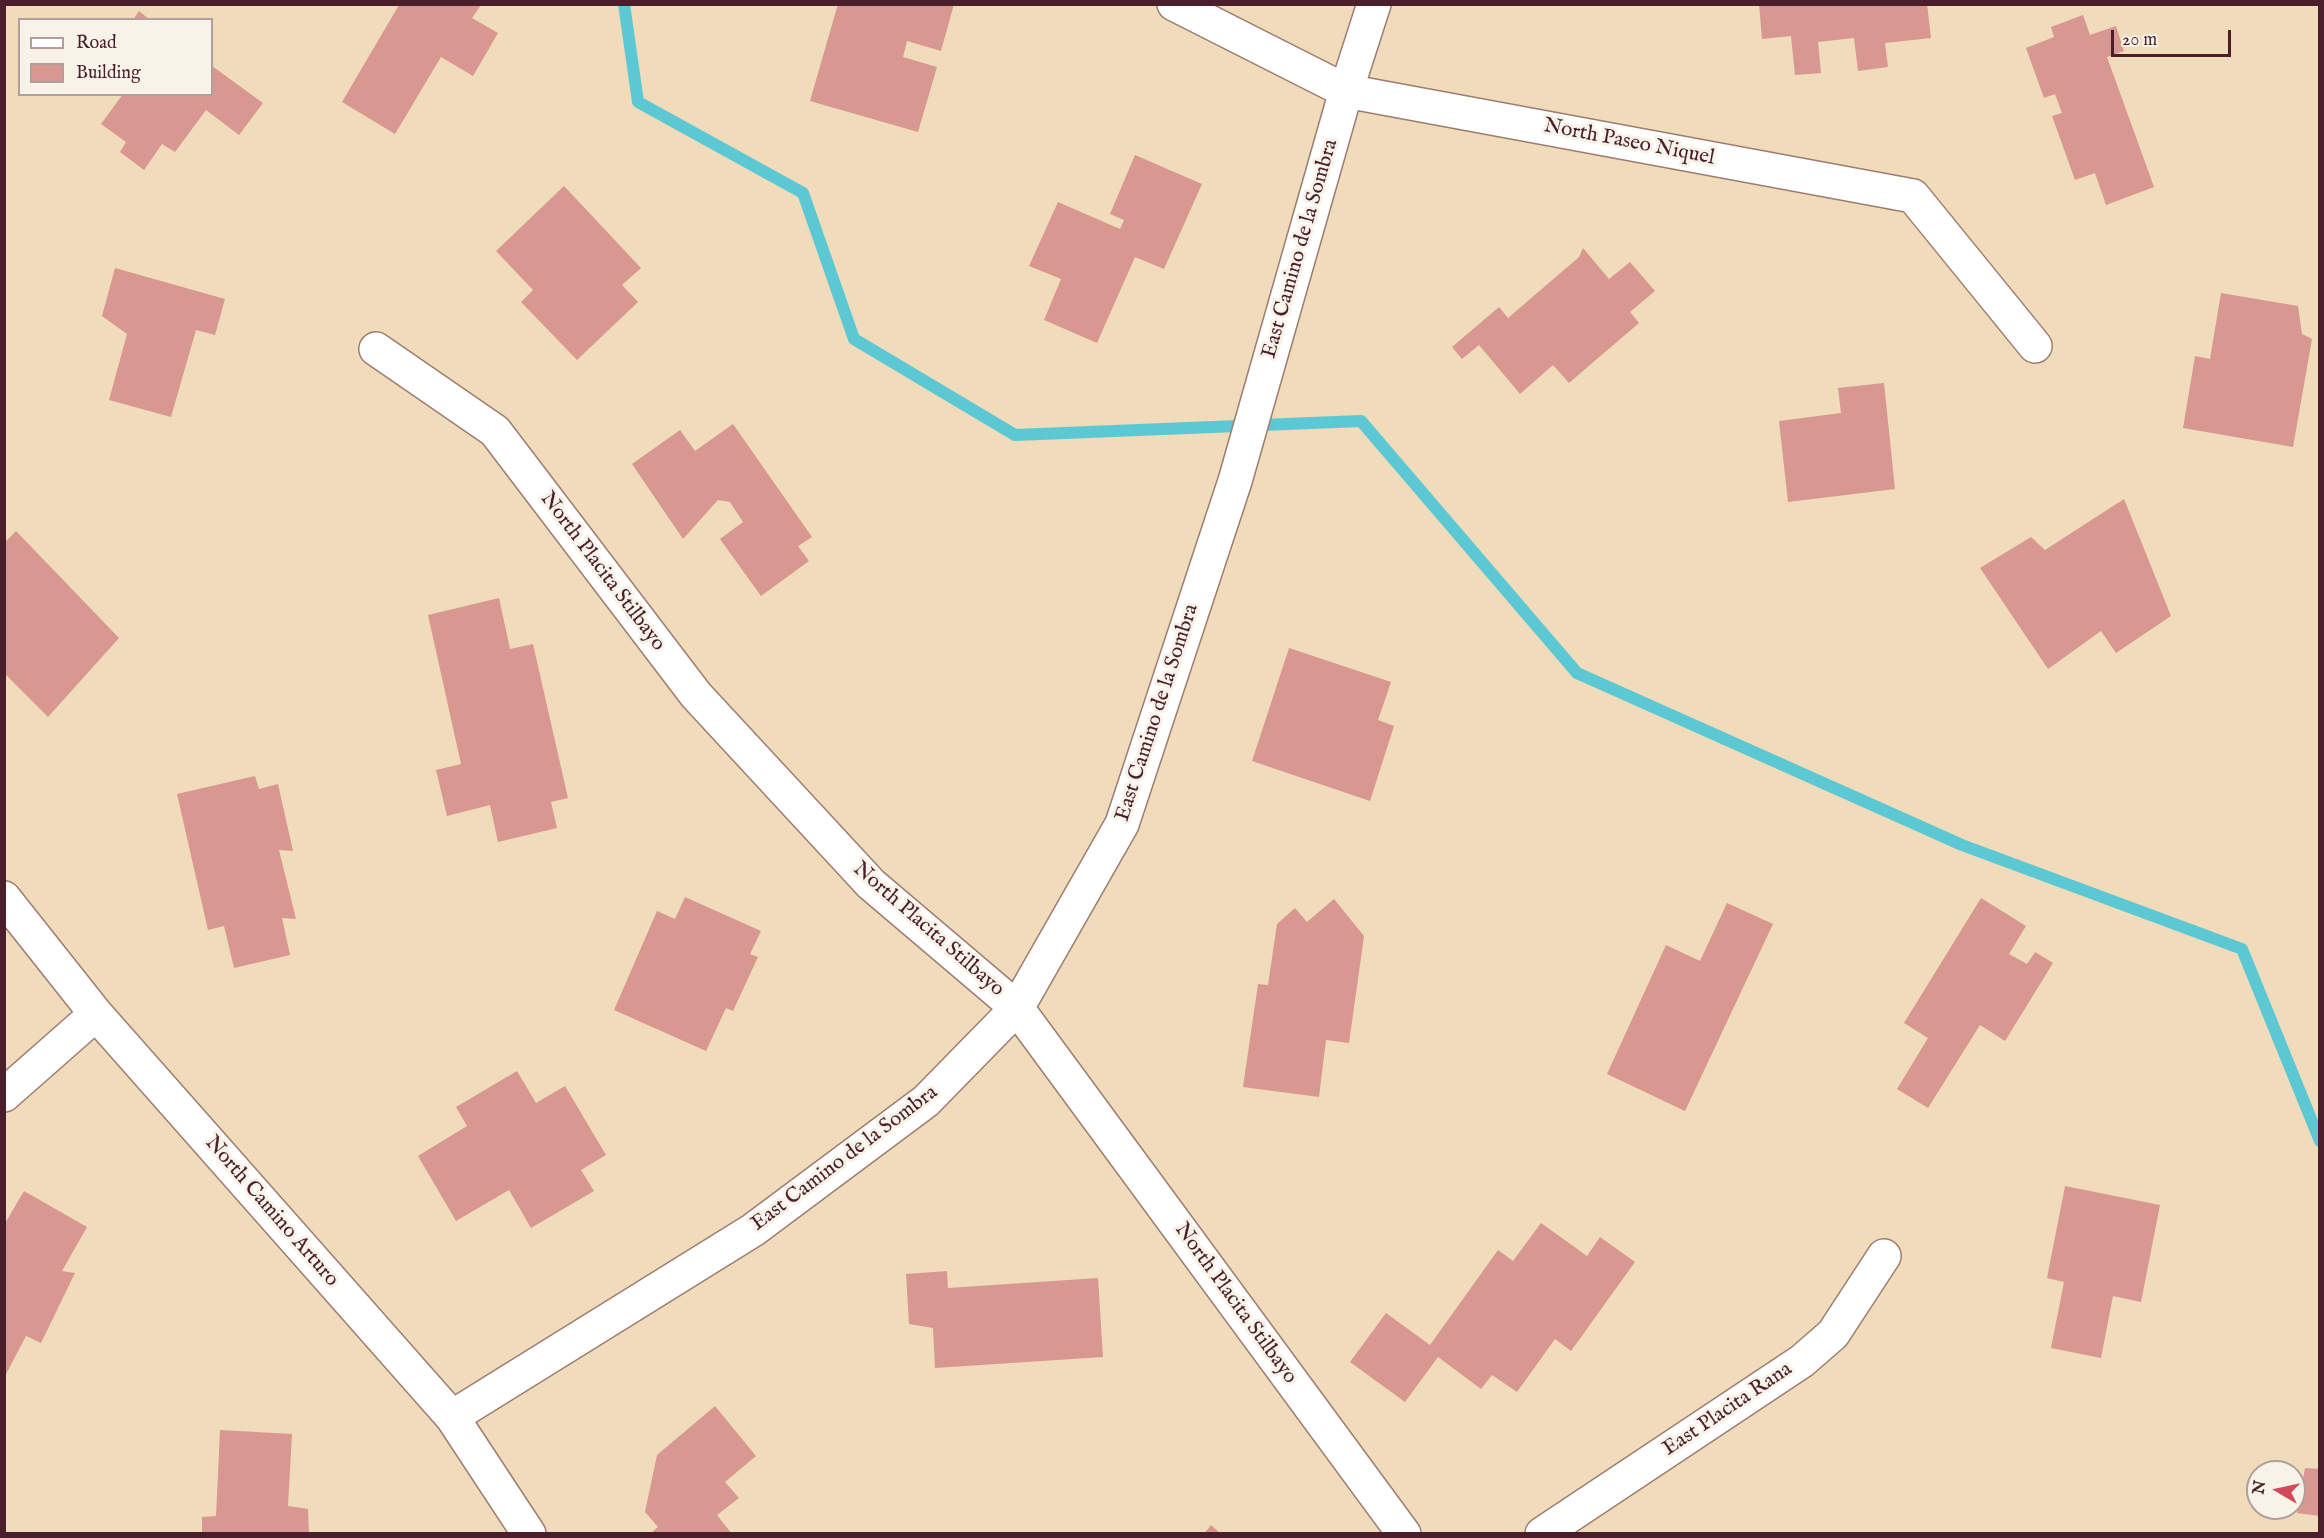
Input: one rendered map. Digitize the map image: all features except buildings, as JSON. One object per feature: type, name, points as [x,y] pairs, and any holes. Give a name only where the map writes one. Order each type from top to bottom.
[{"type":"street","name":"North Paseo Niquel","points":[[1174,4],[1346,91],[1912,196],[2034,346]]},
{"type":"street","name":"East Camino de la Sombra","points":[[452,1417],[753,1230],[926,1101],[1017,1008],[1122,824],[1235,481],[1346,91],[1374,4]]},
{"type":"street","name":"North Placita Stilbayo","points":[[376,349],[495,431],[696,695],[871,884],[1017,1008],[1404,1533]]},
{"type":"street","name":"North Camino Arturo","points":[[4,898],[96,1014],[452,1417],[529,1533]]},
{"type":"street","points":[[4,1095],[96,1014]]},
{"type":"street","name":"East Placita Rana","points":[[1542,1533],[1802,1361],[1833,1334],[1884,1256]]},
{"type":"waterway","points":[[624,4],[638,102],[803,193],[854,339],[1015,435],[1361,421],[1577,673],[1962,845],[2242,949],[2320,1141]]}]
